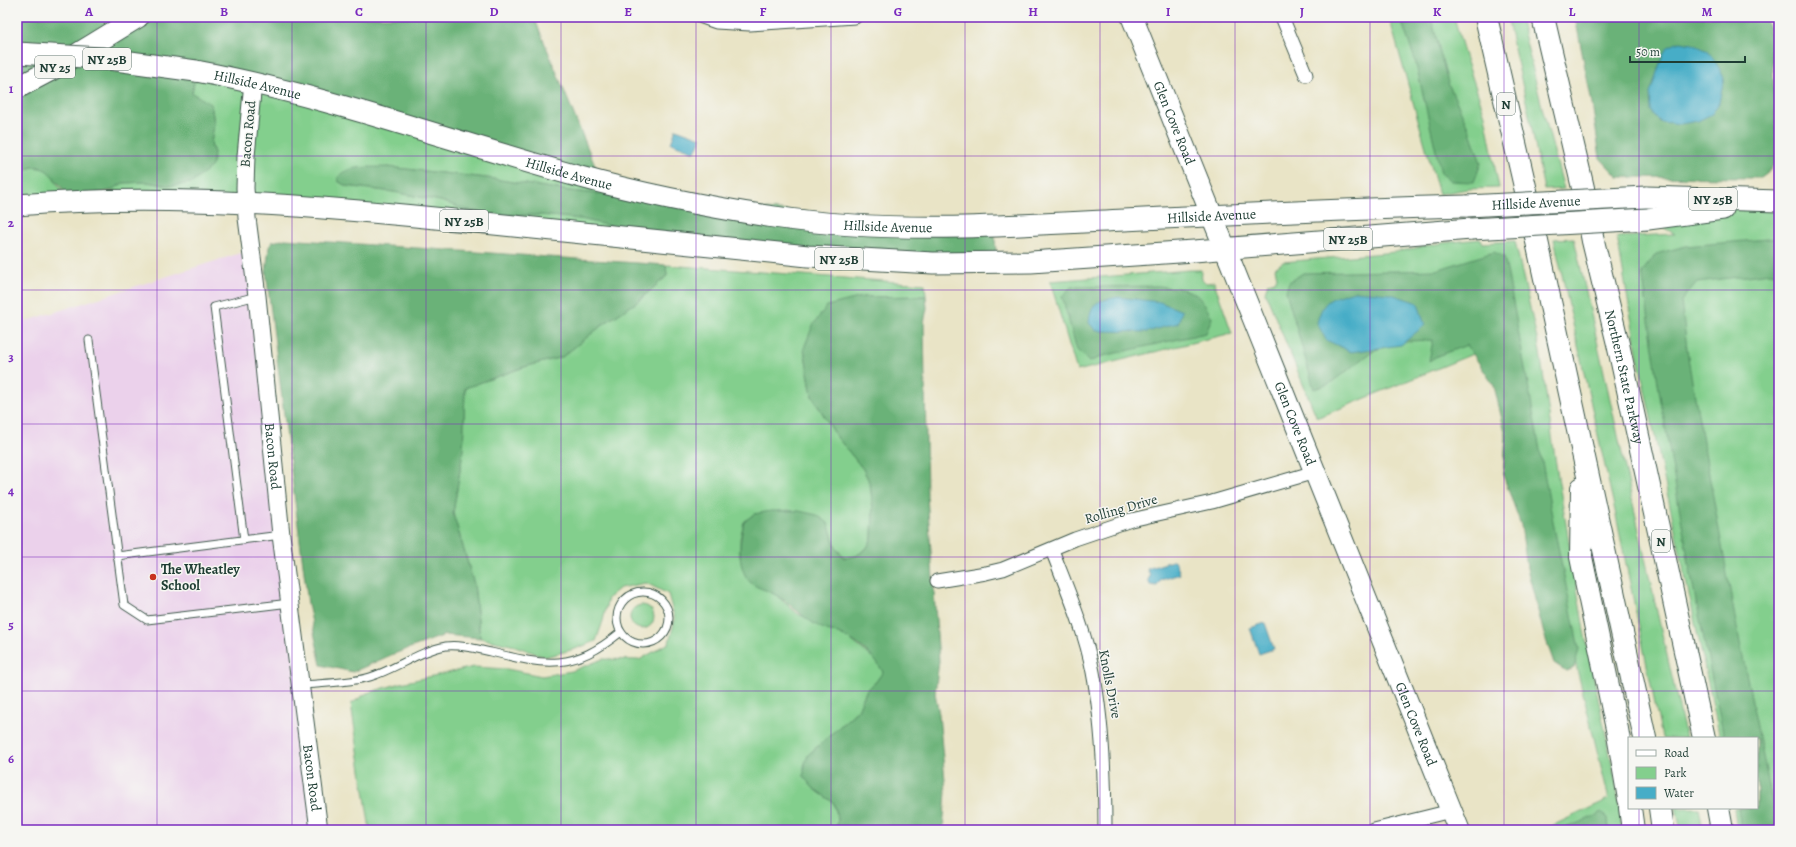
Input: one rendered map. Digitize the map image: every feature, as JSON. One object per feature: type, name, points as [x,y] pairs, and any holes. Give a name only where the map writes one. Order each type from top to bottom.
[{"type":"highway","name":"N","points":[[1486,17],[1526,191],[1645,737]]},
{"type":"highway","name":"Northern State Parkway","points":[[1543,17],[1583,188],[1593,241],[1618,344],[1704,737]]},
{"type":"highway","points":[[1582,447],[1581,557],[1617,729],[1628,793]]},
{"type":"highway","points":[[1630,809],[1633,830]]},
{"type":"highway","points":[[1660,809],[1663,830]]},
{"type":"highway","points":[[1718,809],[1722,830]]},
{"type":"main road","name":"NY 25","points":[[17,88],[60,65],[138,17]]},
{"type":"main road","name":"Glen Cove Road","points":[[1132,17],[1455,821]]},
{"type":"main road","name":"Hillside Avenue","points":[[17,53],[101,58],[196,71],[253,82],[302,94],[595,181],[688,203],[779,218],[871,225],[964,228],[1646,197],[1779,201]]},
{"type":"main road","name":"Hillside Avenue","points":[[17,205],[129,200],[246,202],[376,212],[781,254],[875,261],[946,264],[1004,263],[1225,249],[1471,229],[1648,219],[1779,201]]},
{"type":"street","points":[[702,17],[716,22],[750,24],[855,17]]},
{"type":"street","points":[[1282,17],[1306,75]]},
{"type":"street","name":"Bacon Road","points":[[253,82],[246,156],[246,202],[250,250],[257,296],[280,535],[320,830]]},
{"type":"street","name":"Rolling Drive","points":[[937,581],[1003,569],[1052,550],[1075,539],[1131,520],[1212,502],[1315,472]]},
{"type":"street","name":"Knolls Drive","points":[[1052,550],[1085,640],[1093,671],[1101,722],[1105,781],[1105,830]]},
{"type":"street","points":[[1374,830],[1455,821]]},
{"type":"lane","points":[[244,540],[214,308],[257,296]]},
{"type":"lane","points":[[89,340],[124,605],[147,620],[290,603]]},
{"type":"lane","points":[[117,556],[280,535]]},
{"type":"lane","points":[[647,592],[660,598],[665,604],[670,619],[668,627],[658,639],[646,643],[634,642],[626,638],[621,632],[617,624],[617,614],[625,599],[632,594],[647,592]]},
{"type":"lane","points":[[301,685],[370,677],[426,651],[448,646],[472,648],[532,662],[553,664],[594,652],[621,632]]},
{"type":"shaded area","name":"The Wheatley School","points":[[250,250],[319,830],[17,830],[17,324]]},
{"type":"green space","points":[[17,17],[534,17],[602,183],[196,71],[192,93],[211,104],[214,123],[211,144],[214,153],[212,166],[192,183],[170,186],[147,182],[123,183],[110,191],[71,198],[54,178],[42,168],[35,167],[26,169],[17,176]]},
{"type":"green space","points":[[1389,17],[1454,17],[1465,56],[1485,115],[1499,188],[1468,189],[1439,194]]},
{"type":"green space","points":[[1400,17],[1431,17],[1448,83],[1469,129],[1481,163],[1474,182],[1451,181],[1441,173],[1415,60]]},
{"type":"green space","points":[[1507,17],[1520,17],[1564,189],[1544,190]]},
{"type":"green space","points":[[1575,17],[1765,17],[1771,35],[1777,147],[1773,165],[1769,172],[1761,178],[1618,177],[1600,158],[1592,103]]},
{"type":"green space","points":[[196,71],[688,203],[570,191],[487,178],[388,167],[338,181],[346,186],[394,192],[441,201],[467,210],[500,215],[541,215],[581,219],[682,243],[110,191],[123,183],[147,182],[170,186],[214,153],[211,144],[214,123],[211,104],[192,94]]},
{"type":"green space","points":[[32,167],[48,171],[61,189],[71,198],[17,205],[17,176]]},
{"type":"green space","points":[[388,167],[487,178],[570,191],[688,203],[994,227],[997,264],[682,243],[581,219],[541,215],[500,215],[467,210],[441,201],[394,192],[346,186],[338,181],[338,177],[342,173],[354,168]]},
{"type":"green space","points":[[1779,202],[1779,830],[1737,830],[1734,809],[1758,809],[1758,737],[1720,737],[1638,358],[1617,237],[1675,234],[1648,219]]},
{"type":"green space","points":[[1574,238],[1686,737],[1662,737],[1615,511],[1554,239]]},
{"type":"green space","points":[[1779,238],[1779,272],[1697,282],[1681,301],[1689,364],[1736,623],[1778,830],[1741,830],[1738,809],[1758,809],[1758,737],[1724,737],[1691,576],[1659,390],[1642,272],[1656,254],[1686,246]]},
{"type":"green space","points":[[285,239],[666,265],[667,276],[637,302],[605,323],[562,357],[524,367],[465,388],[463,452],[453,513],[474,584],[480,638],[445,635],[391,655],[353,672],[321,665],[308,604],[266,272],[269,247],[272,242]]},
{"type":"green space","points":[[1480,239],[1482,243],[1515,241],[1540,352],[1557,471],[1585,636],[1616,783],[1622,830],[1543,830],[1609,799],[1497,344],[1317,418],[1265,292],[1268,283],[1275,281],[1277,277],[1275,268],[1283,262],[1395,252],[1442,243]]},
{"type":"green space","points":[[1494,252],[1504,257],[1508,275],[1554,527],[1579,649],[1574,668],[1566,671],[1554,663],[1544,634],[1527,568],[1521,525],[1503,475],[1506,436],[1494,386],[1467,345],[1437,356],[1429,361],[1433,340],[1406,341],[1375,350],[1329,384],[1314,389],[1286,291],[1289,282],[1303,273],[1436,270]]},
{"type":"green space","points":[[666,265],[925,284],[926,296],[862,297],[804,348],[812,396],[837,437],[863,469],[870,483],[873,509],[872,538],[867,548],[856,556],[845,558],[836,548],[828,523],[789,510],[754,514],[744,522],[740,539],[740,557],[750,581],[776,595],[798,614],[847,637],[878,662],[883,672],[875,683],[867,689],[858,710],[808,755],[813,788],[834,803],[838,819],[836,830],[370,830],[351,704],[367,693],[401,683],[474,667],[507,669],[542,676],[572,671],[603,659],[639,660],[669,643],[675,619],[668,594],[646,583],[620,588],[608,598],[603,621],[596,641],[575,649],[545,657],[515,646],[480,638],[474,584],[453,513],[463,452],[465,388],[524,367],[562,357],[605,323],[637,302],[667,276]]},
{"type":"green space","points":[[1201,270],[1202,279],[1206,283],[1214,282],[1232,333],[1077,371],[1050,281]]},
{"type":"green space","points":[[1159,286],[1192,292],[1202,301],[1212,318],[1206,333],[1103,356],[1089,362],[1077,350],[1062,296],[1071,287]]},
{"type":"green space","points":[[926,296],[927,308],[924,323],[927,496],[939,661],[935,693],[939,714],[946,792],[943,830],[836,830],[838,819],[834,803],[813,788],[804,777],[804,766],[808,755],[858,710],[867,689],[875,683],[883,672],[870,654],[858,644],[838,633],[820,627],[773,593],[749,581],[742,568],[740,552],[741,537],[744,522],[754,514],[771,511],[799,511],[817,515],[828,523],[836,548],[844,558],[856,556],[867,548],[872,538],[873,509],[870,483],[863,469],[837,437],[812,396],[804,348],[813,325],[827,306],[862,297]]},
{"type":"green space","points":[[642,605],[651,608],[654,617],[651,626],[642,629],[633,626],[630,617],[633,608]]},
{"type":"green space","points":[[1676,809],[1699,809],[1703,830],[1681,830]]},
{"type":"green space","points":[[1601,812],[1608,818],[1609,830],[1561,830],[1593,817]]},
{"type":"water","points":[[1679,42],[1693,44],[1708,51],[1718,66],[1724,78],[1719,103],[1712,114],[1698,121],[1681,124],[1660,122],[1651,111],[1650,93],[1663,54],[1668,47]]},
{"type":"water","points":[[676,129],[701,138],[695,152],[671,143]]},
{"type":"water","points":[[1354,291],[1391,294],[1418,303],[1425,325],[1401,345],[1351,352],[1326,340],[1317,323],[1322,308],[1330,300]]},
{"type":"water","points":[[1118,297],[1160,302],[1182,311],[1178,323],[1147,332],[1096,331],[1089,323],[1091,310],[1101,301]]},
{"type":"water","points":[[1175,560],[1180,574],[1161,580],[1157,586],[1150,585],[1148,580],[1150,576],[1147,569]]},
{"type":"water","points":[[1265,623],[1274,649],[1259,654],[1250,628]]},
{"type":"place","name":"The Wheatley School","points":[[153,577]]}]
